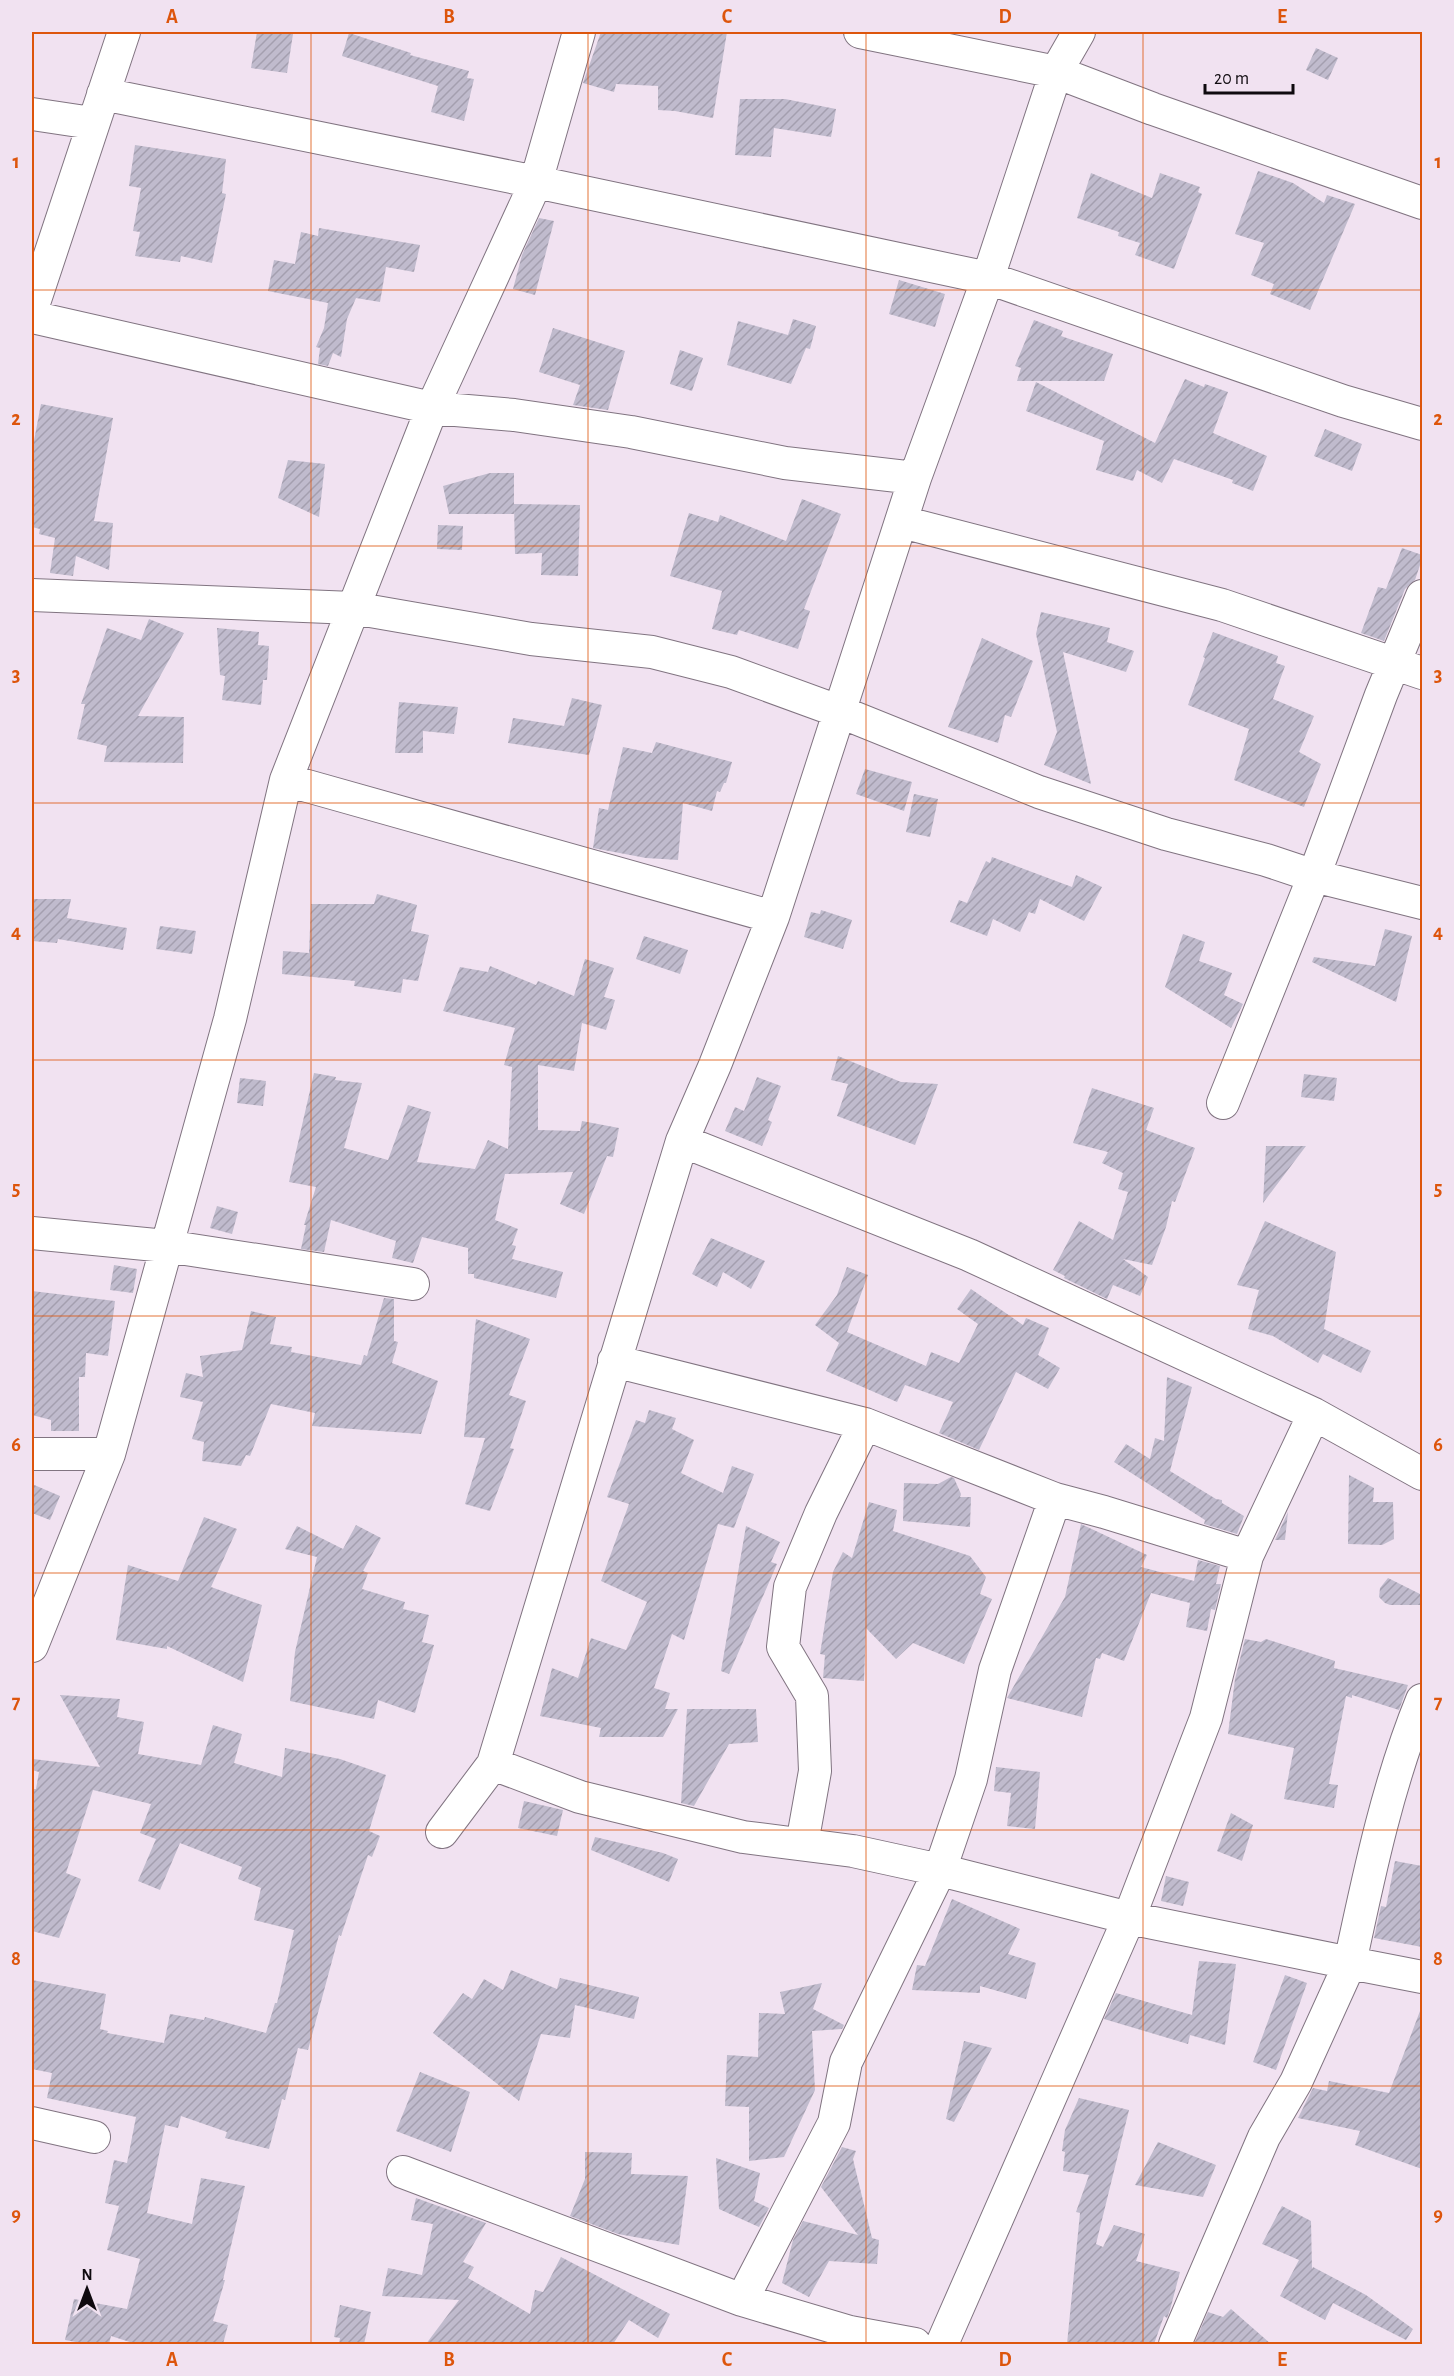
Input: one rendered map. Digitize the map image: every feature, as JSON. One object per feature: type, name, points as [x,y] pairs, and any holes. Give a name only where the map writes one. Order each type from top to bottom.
[{"type":"street","points":[[32,309],[124,32]]},
{"type":"street","points":[[32,1646],[109,1454],[230,1018],[286,780],[432,408],[536,182],[579,32]]},
{"type":"street","points":[[861,32],[1056,72],[1153,109],[1422,202]]},
{"type":"street","points":[[442,1832],[493,1764],[682,1141],[715,1065],[773,917],[838,711],[903,522],[915,478],[988,278],[1056,72],[1079,32]]},
{"type":"street","points":[[103,94],[536,182],[988,278],[1343,401],[1422,424]]},
{"type":"street","points":[[32,114],[92,123]]},
{"type":"street","points":[[32,317],[432,408],[514,415],[631,432],[785,463],[915,478]]},
{"type":"street","points":[[903,522],[1222,605],[1408,668]]},
{"type":"street","points":[[32,595],[353,608],[531,639],[652,652],[731,672],[838,711],[1039,792],[1166,834],[1266,860],[1314,876],[1422,903]]},
{"type":"street","points":[[1223,1103],[1314,876],[1408,668],[1422,596]]},
{"type":"street","points":[[286,780],[773,917]]},
{"type":"street","points":[[682,1141],[969,1255],[1314,1414],[1422,1474]]},
{"type":"street","points":[[32,1233],[166,1246],[413,1284]]},
{"type":"street","points":[[614,1361],[865,1424],[1055,1499],[1247,1556]]},
{"type":"street","points":[[942,2344],[1130,1918],[1206,1718],[1247,1556],[1314,1414]]},
{"type":"street","points":[[802,1844],[815,1771],[812,1696],[783,1647],[790,1587],[821,1513],[865,1424]]},
{"type":"street","points":[[32,1454],[109,1454]]},
{"type":"street","points":[[742,2300],[834,2123],[846,2062],[940,1869],[971,1779],[995,1670],[1055,1499]]},
{"type":"street","points":[[1175,2344],[1264,2137],[1296,2082],[1350,1963],[1369,1875],[1408,1733],[1422,1700]]},
{"type":"street","points":[[493,1764],[580,1797],[743,1838],[853,1851],[940,1869],[1130,1918],[1422,1977]]},
{"type":"street","points":[[32,2123],[94,2137]]},
{"type":"street","points":[[402,2172],[742,2300],[850,2332],[915,2344]]},
{"type":"building","points":[[257,32],[293,34],[287,73],[251,68]]},
{"type":"building","points":[[601,32],[727,32],[713,118],[658,110],[658,86],[616,84],[614,92],[583,83]]},
{"type":"building","points":[[349,33],[411,53],[410,55],[469,71],[467,78],[474,79],[464,121],[431,112],[438,86],[342,56]]},
{"type":"building","points":[[1316,48],[1338,58],[1328,80],[1306,70]]},
{"type":"building","points":[[740,99],[785,99],[836,109],[831,137],[774,128],[771,157],[735,155]]},
{"type":"building","points":[[135,145],[226,159],[222,193],[226,194],[212,263],[181,256],[180,262],[135,256],[140,232],[133,231],[141,188],[129,186]]},
{"type":"building","points":[[1258,171],[1293,183],[1324,203],[1327,195],[1355,204],[1310,310],[1270,294],[1274,284],[1251,275],[1264,243],[1235,234]]},
{"type":"building","points":[[1091,173],[1152,198],[1160,173],[1200,187],[1198,192],[1202,194],[1174,269],[1135,255],[1140,243],[1118,236],[1119,232],[1077,218]]},
{"type":"building","points":[[539,218],[554,221],[535,295],[513,289],[522,255]]},
{"type":"building","points":[[319,228],[420,245],[414,272],[386,267],[380,302],[356,298],[347,319],[341,357],[333,353],[328,366],[318,364],[320,348],[316,347],[324,328],[328,303],[268,291],[274,260],[295,264],[301,232],[318,236]]},
{"type":"building","points":[[899,280],[945,294],[935,327],[889,314]]},
{"type":"building","points":[[793,319],[816,326],[810,349],[806,348],[791,384],[727,365],[738,321],[788,335]]},
{"type":"building","points":[[1034,320],[1063,331],[1061,336],[1113,354],[1104,381],[1017,381],[1021,368],[1015,366]]},
{"type":"building","points":[[553,328],[625,351],[608,410],[573,405],[580,385],[539,372]]},
{"type":"building","points":[[680,350],[703,358],[692,391],[670,384]]},
{"type":"building","points":[[1185,379],[1204,387],[1205,384],[1228,392],[1213,433],[1267,456],[1253,491],[1232,483],[1233,480],[1174,459],[1162,483],[1137,470],[1133,481],[1096,470],[1104,441],[1026,411],[1036,382],[1155,443]]},
{"type":"building","points":[[41,404],[113,418],[94,521],[113,523],[109,570],[76,556],[73,576],[50,573],[55,538],[39,534],[40,529],[32,527],[32,451]]},
{"type":"building","points":[[1325,429],[1362,444],[1352,471],[1314,456]]},
{"type":"building","points":[[288,460],[325,464],[319,517],[278,498]]},
{"type":"building","points":[[490,473],[514,473],[514,514],[449,514],[443,486]]},
{"type":"building","points":[[802,499],[841,514],[804,609],[810,611],[798,649],[739,630],[737,635],[712,629],[722,591],[670,576],[689,513],[718,522],[720,515],[786,541]]},
{"type":"building","points":[[514,504],[580,505],[578,576],[541,575],[542,553],[515,554]]},
{"type":"building","points":[[438,525],[463,526],[462,550],[437,549]]},
{"type":"building","points":[[1402,548],[1422,555],[1422,559],[1415,580],[1405,589],[1384,641],[1361,633],[1378,587],[1386,589]]},
{"type":"building","points":[[1041,612],[1110,628],[1107,642],[1134,651],[1126,672],[1063,652],[1091,784],[1044,765],[1057,732],[1036,634]]},
{"type":"building","points":[[149,619],[184,633],[138,716],[184,717],[183,763],[104,762],[107,746],[77,739],[85,704],[81,704],[107,628],[141,640]]},
{"type":"building","points":[[217,628],[259,632],[258,645],[269,646],[267,680],[263,680],[261,705],[222,700],[225,676],[220,675]]},
{"type":"building","points":[[1213,632],[1278,656],[1276,663],[1285,666],[1273,699],[1314,716],[1299,752],[1321,764],[1304,807],[1234,780],[1249,729],[1188,705]]},
{"type":"building","points":[[982,638],[1033,661],[1011,717],[1005,715],[998,743],[948,727]]},
{"type":"building","points":[[572,698],[602,705],[589,755],[508,743],[513,718],[564,726]]},
{"type":"building","points":[[399,702],[458,707],[454,734],[423,731],[423,753],[395,753]]},
{"type":"building","points":[[656,742],[732,762],[726,783],[720,792],[717,791],[712,811],[683,803],[678,860],[646,858],[593,848],[599,808],[608,810],[623,747],[652,753]]},
{"type":"building","points":[[865,769],[912,782],[904,811],[856,794]]},
{"type":"building","points":[[914,794],[938,799],[930,837],[906,832]]},
{"type":"building","points":[[992,857],[1072,887],[1076,875],[1102,887],[1084,921],[1040,899],[1035,914],[1029,912],[1020,932],[993,919],[987,936],[950,922],[959,900],[967,903],[986,861],[990,863]]},
{"type":"building","points":[[377,894],[417,905],[411,931],[429,935],[418,981],[403,979],[401,993],[354,986],[355,981],[282,974],[283,951],[309,953],[311,904],[374,904]]},
{"type":"building","points":[[32,899],[71,899],[67,918],[127,928],[123,950],[58,939],[57,943],[32,941]]},
{"type":"building","points":[[821,910],[852,920],[843,949],[804,937],[811,912],[820,914]]},
{"type":"building","points":[[160,926],[196,931],[192,954],[156,949]]},
{"type":"building","points":[[1385,929],[1412,936],[1396,1002],[1312,962],[1314,957],[1375,966]]},
{"type":"building","points":[[1183,934],[1205,942],[1199,961],[1232,973],[1224,995],[1243,1004],[1231,1028],[1165,987]]},
{"type":"building","points":[[644,936],[688,950],[680,974],[636,959]]},
{"type":"building","points":[[585,959],[614,968],[604,997],[615,1000],[606,1030],[582,1023],[574,1071],[538,1065],[538,1130],[580,1131],[582,1121],[619,1128],[613,1157],[607,1156],[584,1214],[560,1204],[573,1172],[505,1174],[495,1220],[518,1229],[512,1245],[516,1246],[512,1259],[563,1272],[556,1298],[474,1278],[474,1274],[468,1274],[468,1248],[422,1237],[413,1263],[392,1258],[396,1241],[331,1220],[324,1252],[301,1249],[306,1225],[304,1225],[316,1187],[289,1182],[314,1073],[336,1077],[335,1080],[362,1083],[344,1148],[388,1160],[408,1105],[431,1112],[417,1162],[475,1169],[488,1140],[508,1149],[512,1067],[504,1065],[515,1028],[443,1011],[460,967],[488,972],[490,966],[536,985],[538,981],[574,996]]},
{"type":"building","points":[[838,1056],[901,1082],[938,1084],[915,1145],[837,1116],[848,1084],[831,1080]]},
{"type":"building","points":[[1304,1074],[1337,1078],[1334,1101],[1301,1097]]},
{"type":"building","points":[[757,1077],[781,1086],[768,1120],[772,1122],[762,1146],[725,1131],[735,1107],[744,1111]]},
{"type":"building","points":[[240,1078],[266,1081],[263,1106],[237,1103]]},
{"type":"building","points":[[1092,1088],[1154,1108],[1146,1130],[1195,1148],[1175,1202],[1172,1201],[1166,1227],[1152,1265],[1123,1259],[1148,1277],[1140,1296],[1113,1285],[1107,1299],[1064,1278],[1065,1276],[1053,1270],[1079,1221],[1113,1240],[1128,1192],[1118,1189],[1123,1173],[1102,1163],[1108,1152],[1073,1143]]},
{"type":"building","points":[[1266,1146],[1306,1146],[1263,1203]]},
{"type":"building","points":[[217,1206],[238,1212],[232,1234],[210,1228]]},
{"type":"building","points":[[1265,1221],[1336,1252],[1324,1329],[1371,1351],[1361,1373],[1323,1354],[1318,1363],[1273,1336],[1248,1329],[1259,1290],[1237,1285]]},
{"type":"building","points":[[711,1238],[765,1261],[751,1289],[723,1272],[717,1287],[692,1274]]},
{"type":"building","points":[[114,1265],[137,1269],[133,1293],[110,1290]]},
{"type":"building","points":[[847,1267],[868,1275],[847,1332],[926,1366],[931,1352],[959,1363],[978,1324],[957,1309],[971,1289],[1023,1325],[1026,1318],[1049,1328],[1038,1355],[1060,1368],[1048,1389],[1016,1372],[979,1450],[939,1433],[953,1402],[905,1385],[897,1402],[826,1371],[839,1343],[815,1325],[837,1295]]},
{"type":"building","points":[[32,1291],[115,1301],[108,1356],[86,1353],[85,1377],[79,1377],[79,1431],[51,1431],[51,1420],[32,1415]]},
{"type":"building","points":[[384,1298],[394,1299],[394,1341],[398,1342],[392,1363],[438,1381],[421,1434],[312,1426],[315,1413],[271,1404],[250,1456],[246,1455],[241,1466],[202,1461],[204,1442],[192,1439],[203,1402],[180,1397],[186,1373],[203,1377],[200,1356],[242,1350],[251,1311],[276,1317],[270,1344],[292,1347],[291,1352],[361,1365],[364,1355],[367,1356]]},
{"type":"building","points":[[476,1319],[530,1339],[509,1395],[526,1401],[510,1448],[514,1449],[490,1511],[465,1504],[485,1438],[464,1437]]},
{"type":"building","points":[[1167,1377],[1192,1387],[1170,1471],[1216,1499],[1222,1500],[1222,1503],[1244,1516],[1237,1534],[1204,1524],[1205,1520],[1114,1462],[1126,1444],[1150,1459],[1155,1438],[1164,1441]]},
{"type":"building","points":[[649,1410],[676,1418],[672,1429],[694,1440],[681,1473],[723,1493],[732,1466],[754,1474],[734,1528],[718,1524],[684,1640],[672,1634],[654,1688],[670,1693],[665,1709],[678,1709],[663,1737],[599,1737],[601,1728],[540,1716],[552,1668],[578,1678],[591,1638],[626,1650],[647,1602],[601,1581],[629,1504],[607,1497],[636,1420],[645,1423]]},
{"type":"building","points":[[1349,1475],[1374,1488],[1373,1502],[1393,1502],[1394,1539],[1382,1545],[1348,1544]]},
{"type":"building","points":[[951,1477],[954,1478],[961,1494],[960,1497],[971,1497],[970,1527],[903,1521],[904,1483],[938,1484]]},
{"type":"building","points":[[32,1484],[60,1496],[50,1520],[32,1513]]},
{"type":"building","points":[[869,1502],[897,1510],[893,1531],[970,1556],[986,1577],[980,1594],[992,1599],[964,1664],[913,1643],[896,1659],[866,1628],[864,1681],[823,1678],[825,1655],[820,1654],[833,1572],[843,1552],[852,1558]]},
{"type":"building","points":[[1288,1512],[1285,1540],[1275,1540]]},
{"type":"building","points":[[204,1517],[237,1529],[211,1587],[262,1605],[243,1682],[167,1646],[167,1649],[116,1640],[128,1565],[178,1581]]},
{"type":"building","points":[[1081,1524],[1147,1555],[1141,1567],[1194,1581],[1198,1560],[1220,1566],[1216,1584],[1221,1584],[1215,1610],[1211,1609],[1207,1631],[1186,1627],[1190,1603],[1151,1593],[1124,1661],[1102,1653],[1100,1659],[1096,1658],[1082,1717],[1007,1698],[1065,1597]]},
{"type":"building","points":[[356,1525],[381,1538],[363,1571],[368,1573],[362,1589],[405,1602],[403,1609],[429,1615],[422,1642],[434,1645],[415,1713],[378,1700],[374,1719],[290,1701],[295,1652],[317,1557],[285,1549],[297,1526],[343,1549]]},
{"type":"building","points":[[746,1526],[780,1542],[771,1562],[777,1564],[729,1674],[721,1671]]},
{"type":"building","points":[[1388,1578],[1422,1595],[1422,1605],[1385,1603],[1379,1597],[1380,1588]]},
{"type":"building","points":[[1245,1639],[1261,1642],[1266,1639],[1335,1661],[1334,1668],[1408,1685],[1399,1710],[1352,1695],[1352,1698],[1346,1696],[1329,1784],[1338,1785],[1334,1808],[1284,1799],[1294,1748],[1228,1734],[1235,1679]]},
{"type":"building","points":[[60,1695],[120,1699],[117,1717],[144,1722],[138,1754],[201,1765],[213,1725],[242,1734],[234,1763],[282,1777],[285,1748],[340,1759],[386,1775],[369,1831],[380,1836],[372,1857],[368,1855],[341,1936],[339,1935],[308,2050],[298,2048],[285,2100],[282,2099],[269,2149],[225,2138],[227,2132],[181,2116],[178,2128],[165,2125],[147,2213],[192,2224],[201,2178],[245,2186],[223,2280],[225,2280],[213,2321],[228,2325],[223,2344],[136,2344],[111,2336],[109,2344],[87,2344],[65,2340],[74,2299],[127,2309],[140,2259],[107,2250],[119,2206],[105,2203],[114,2160],[127,2163],[136,2117],[47,2098],[52,2073],[32,2069],[32,1980],[106,1994],[100,2029],[108,2031],[107,2033],[164,2043],[170,2014],[204,2020],[205,2017],[266,2033],[275,2003],[277,2003],[294,1930],[254,1920],[261,1888],[238,1879],[242,1867],[180,1843],[160,1890],[138,1881],[156,1839],[140,1833],[151,1804],[93,1790],[66,1873],[81,1879],[59,1938],[32,1931],[32,1789],[36,1789],[39,1772],[32,1770],[33,1759],[100,1767]]},
{"type":"building","points":[[687,1709],[756,1709],[758,1742],[729,1744],[694,1806],[681,1803]]},
{"type":"building","points":[[996,1767],[1040,1772],[1035,1829],[1007,1826],[1011,1793],[994,1791]]},
{"type":"building","points":[[524,1801],[563,1810],[557,1836],[518,1828]]},
{"type":"building","points":[[1231,1813],[1253,1825],[1242,1861],[1217,1851]]},
{"type":"building","points":[[595,1837],[663,1853],[678,1859],[669,1882],[591,1850]]},
{"type":"building","points":[[1395,1861],[1422,1866],[1422,1947],[1374,1938],[1381,1906],[1386,1907]]},
{"type":"building","points":[[1166,1876],[1189,1882],[1183,1906],[1161,1901]]},
{"type":"building","points":[[952,1899],[1020,1929],[1008,1954],[1036,1963],[1026,1999],[980,1986],[980,1993],[912,1990],[917,1965],[925,1966]]},
{"type":"building","points":[[1199,1961],[1236,1964],[1225,2045],[1190,2035],[1188,2044],[1104,2019],[1116,1993],[1192,2015]]},
{"type":"building","points":[[511,1970],[557,1989],[560,1978],[639,1997],[634,2019],[575,2005],[570,2038],[541,2034],[519,2101],[433,2033],[463,1993],[472,1999],[484,1979],[503,1990]]},
{"type":"building","points":[[1285,1975],[1307,1983],[1276,2070],[1253,2062]]},
{"type":"building","points":[[822,1983],[813,2009],[844,2025],[842,2029],[812,2031],[815,2090],[784,2157],[749,2161],[749,2107],[725,2106],[727,2055],[758,2057],[759,2013],[785,2014],[780,1992]]},
{"type":"building","points":[[1420,2011],[1422,2011],[1422,2169],[1355,2145],[1360,2131],[1298,2118],[1313,2088],[1327,2091],[1329,2081],[1389,2093]]},
{"type":"building","points":[[964,2041],[992,2048],[954,2122],[946,2119]]},
{"type":"building","points":[[420,2072],[470,2092],[451,2152],[396,2131]]},
{"type":"building","points":[[1079,2098],[1129,2110],[1096,2244],[1103,2247],[1114,2225],[1145,2234],[1136,2261],[1180,2272],[1170,2310],[1167,2318],[1164,2316],[1154,2344],[1067,2344],[1080,2213],[1076,2212],[1089,2175],[1063,2171],[1065,2152],[1062,2151],[1065,2130]]},
{"type":"building","points":[[1158,2142],[1216,2165],[1203,2197],[1135,2185]]},
{"type":"building","points":[[842,2147],[856,2151],[853,2159],[872,2238],[879,2240],[877,2264],[829,2261],[809,2297],[782,2283],[793,2240],[803,2221],[858,2235],[821,2187]]},
{"type":"building","points":[[585,2152],[632,2153],[631,2174],[688,2176],[679,2245],[618,2234],[570,2216],[585,2179]]},
{"type":"building","points":[[716,2158],[760,2173],[754,2201],[769,2208],[759,2227],[719,2209]]},
{"type":"building","points":[[416,2198],[486,2223],[463,2262],[474,2267],[468,2278],[530,2314],[535,2290],[543,2292],[561,2257],[670,2314],[658,2338],[629,2320],[613,2344],[426,2344],[459,2300],[382,2296],[388,2268],[422,2275],[433,2224],[411,2220]]},
{"type":"building","points":[[1282,2206],[1311,2221],[1312,2269],[1313,2267],[1366,2295],[1413,2329],[1406,2340],[1333,2303],[1325,2320],[1280,2296],[1299,2260],[1262,2244]]},
{"type":"building","points":[[340,2305],[371,2312],[364,2344],[339,2344],[340,2338],[334,2337]]},
{"type":"building","points":[[1231,2309],[1271,2344],[1194,2344],[1208,2312],[1223,2317]]}]
